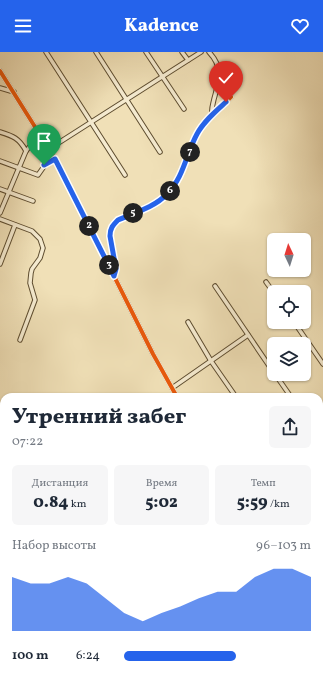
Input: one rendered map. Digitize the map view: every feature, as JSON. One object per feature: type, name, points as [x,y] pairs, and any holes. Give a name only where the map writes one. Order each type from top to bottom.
[{"type":"street","points":[[46,52],[126,175]]},
{"type":"street","points":[[96,52],[128,99],[160,152]]},
{"type":"street","points":[[146,52],[184,109]]},
{"type":"street","points":[[182,52],[188,60]]},
{"type":"street","points":[[49,149],[201,52]]},
{"type":"street","points":[[209,52],[218,66],[220,78],[212,106],[212,114]]},
{"type":"street","points":[[0,71],[55,159],[153,354],[175,393]]},
{"type":"street","points":[[0,88],[14,92]]},
{"type":"street","points":[[114,276],[116,269],[110,236],[111,227],[118,220],[156,203],[166,195],[177,182],[197,134],[212,114],[231,97]]},
{"type":"street","points":[[0,132],[17,139],[21,142],[26,151]]},
{"type":"street","points":[[0,213],[26,151],[40,134]]},
{"type":"street","points":[[0,161],[38,175],[44,165],[55,159]]},
{"type":"street","points":[[0,189],[33,201]]},
{"type":"street","points":[[0,219],[32,231],[38,236],[42,243],[43,252],[31,273],[30,283],[35,300],[20,340]]},
{"type":"street","points":[[0,264],[15,225]]},
{"type":"street","points":[[216,286],[267,363]]},
{"type":"street","points":[[188,322],[211,361],[233,393]]},
{"type":"street","points":[[299,329],[323,364]]},
{"type":"street","points":[[172,388],[248,335]]},
{"type":"street","points":[[280,381],[288,393]]},
{"type":"cycle path","points":[[0,71],[57,162],[153,354],[175,393]]},
{"type":"cycle path","points":[[114,276],[116,269],[110,236],[112,227],[118,220],[147,207],[171,190],[182,172],[193,141],[198,132],[209,118],[231,97]]},
{"type":"route","points":[[44,165],[55,159],[114,276],[116,269],[115,258],[110,242],[110,230],[113,224],[118,220],[156,203],[166,195],[177,182],[197,134],[212,114],[226,102]]}]
